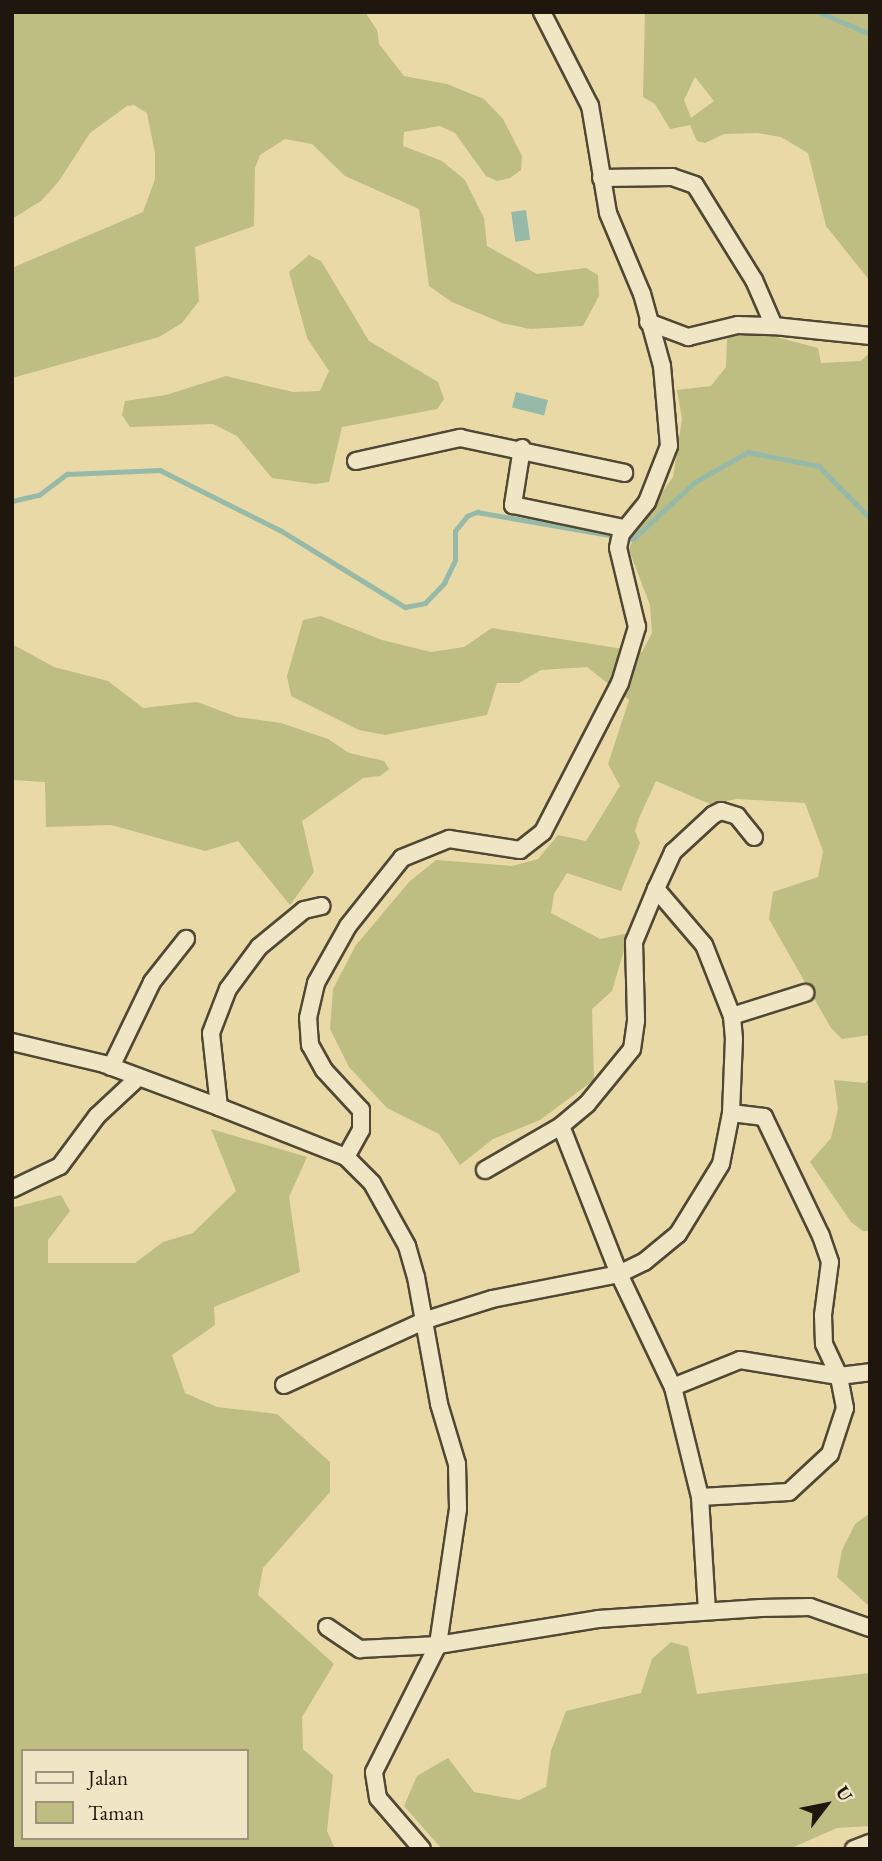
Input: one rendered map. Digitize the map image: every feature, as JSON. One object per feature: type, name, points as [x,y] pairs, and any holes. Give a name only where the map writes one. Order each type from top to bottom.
[{"type":"street","points":[[346,1157],[361,1130],[361,1110],[324,1070],[310,1045],[308,1017],[316,983],[348,926],[402,858],[449,839],[520,850],[543,832],[620,682],[637,627],[621,537],[647,502],[669,446],[662,366],[642,294],[608,213],[584,89],[542,12]]},
{"type":"street","points":[[601,178],[671,177],[701,190],[754,280],[774,326]]},
{"type":"street","points":[[648,322],[688,337],[738,325],[870,335]]},
{"type":"street","points":[[356,461],[460,438],[522,448],[624,473]]},
{"type":"street","points":[[522,448],[513,505],[621,537]]},
{"type":"street","points":[[485,1170],[561,1126],[587,1104],[632,1049],[636,1021],[634,942],[673,852],[713,815],[721,811],[737,816],[754,837]]},
{"type":"street","points":[[284,1385],[426,1320],[492,1299],[619,1274],[644,1262],[678,1234],[702,1199],[721,1164],[731,1113],[732,1016],[704,945],[656,889]]},
{"type":"street","points":[[219,1107],[211,1033],[228,989],[259,947],[304,910],[322,906]]},
{"type":"street","points":[[111,1067],[152,982],[186,939]]},
{"type":"street","points":[[732,1016],[805,993]]},
{"type":"street","points":[[12,1042],[111,1067],[346,1157],[372,1183],[407,1246],[426,1320],[439,1404],[460,1483],[438,1645],[374,1772],[378,1798],[422,1849]]},
{"type":"street","points":[[12,1189],[60,1166],[97,1115],[139,1077]]},
{"type":"street","points":[[701,1497],[789,1492],[814,1472],[830,1454],[845,1408],[839,1376],[824,1344],[823,1315],[830,1262],[821,1236],[764,1117],[731,1113]]},
{"type":"street","points":[[561,1126],[619,1274],[673,1387],[701,1497],[707,1611]]},
{"type":"street","points":[[673,1387],[740,1360],[839,1376],[870,1372]]},
{"type":"street","points":[[327,1627],[360,1649],[438,1645],[598,1619],[707,1611],[810,1607],[870,1628]]},
{"type":"street","points":[[854,1849],[870,1843]]},
{"type":"green space","points":[[12,12],[365,12],[377,30],[379,44],[404,76],[447,84],[484,99],[503,119],[522,156],[521,170],[510,178],[497,181],[486,176],[455,133],[440,126],[404,132],[403,146],[442,161],[465,180],[484,218],[487,246],[537,274],[586,268],[598,275],[599,296],[583,326],[530,329],[502,323],[452,302],[429,286],[419,209],[345,176],[312,144],[285,139],[260,155],[255,168],[254,226],[195,247],[199,301],[182,323],[159,337],[12,378],[12,268],[143,212],[155,179],[155,153],[147,113],[134,105],[127,106],[90,133],[59,181],[41,201],[12,219]]},
{"type":"green space","points":[[645,12],[870,12],[870,281],[826,226],[808,153],[781,137],[757,133],[724,134],[705,143],[697,141],[690,125],[670,129],[655,104],[643,97]],"holes":[[[695,77],[714,101],[691,118],[684,100]]]},
{"type":"green space","points":[[309,255],[321,261],[369,341],[438,382],[444,399],[437,409],[342,427],[329,482],[315,484],[272,478],[237,436],[213,424],[130,427],[122,415],[125,401],[166,395],[226,376],[293,392],[320,391],[329,371],[307,338],[289,272]]},
{"type":"green space","points":[[746,329],[818,348],[821,363],[861,361],[870,352],[870,1035],[842,1039],[831,1028],[769,919],[773,892],[818,877],[823,851],[805,803],[737,799],[710,804],[656,781],[639,818],[635,831],[640,843],[621,891],[567,873],[554,894],[551,913],[600,939],[629,933],[612,991],[592,1009],[594,1080],[540,1120],[493,1139],[460,1165],[439,1134],[387,1108],[349,1067],[330,1029],[333,989],[356,945],[409,882],[436,860],[512,866],[538,859],[558,835],[586,841],[620,786],[608,764],[629,700],[587,667],[541,670],[519,683],[497,683],[487,715],[385,735],[359,730],[291,696],[287,676],[303,620],[321,616],[382,640],[431,652],[464,647],[492,628],[642,652],[652,633],[650,605],[629,550],[638,526],[673,477],[682,419],[677,390],[711,386],[726,367],[727,339]]},
{"type":"green space","points":[[12,644],[54,667],[108,681],[143,708],[197,702],[237,717],[281,723],[328,739],[349,753],[384,761],[389,769],[380,776],[363,778],[302,821],[314,872],[290,905],[238,841],[205,851],[111,825],[46,827],[45,782],[12,780]]},
{"type":"green space","points":[[870,1078],[870,1231],[863,1231],[851,1222],[810,1162],[831,1138],[838,1109],[834,1080],[865,1083]]},
{"type":"green space","points":[[211,1129],[307,1157],[289,1197],[300,1272],[214,1307],[215,1325],[172,1355],[185,1393],[217,1407],[277,1414],[330,1462],[330,1492],[263,1568],[258,1595],[334,1664],[302,1717],[303,1749],[333,1775],[327,1831],[335,1849],[12,1849],[12,1208],[61,1195],[70,1211],[48,1240],[48,1263],[135,1263],[163,1242],[193,1233],[236,1191]]},
{"type":"green space","points":[[870,1513],[870,1607],[837,1577],[842,1550],[855,1524]]},
{"type":"green space","points":[[671,1642],[688,1647],[697,1694],[870,1673],[870,1826],[837,1828],[789,1849],[442,1849],[404,1806],[417,1776],[448,1758],[474,1792],[519,1800],[546,1787],[551,1751],[566,1711],[641,1693],[652,1659]]},
{"type":"shaded area","points":[[526,210],[530,240],[515,242],[511,212]]},
{"type":"shaded area","points":[[516,392],[548,400],[544,416],[512,408]]},
{"type":"waterway","points":[[819,12],[870,34]]},
{"type":"waterway","points":[[624,538],[633,539],[695,482],[748,452],[819,466],[870,518]]},
{"type":"waterway","points":[[12,501],[39,495],[67,474],[160,470],[280,530],[405,607],[425,603],[444,583],[455,560],[455,531],[467,516],[477,512],[615,536]]}]
